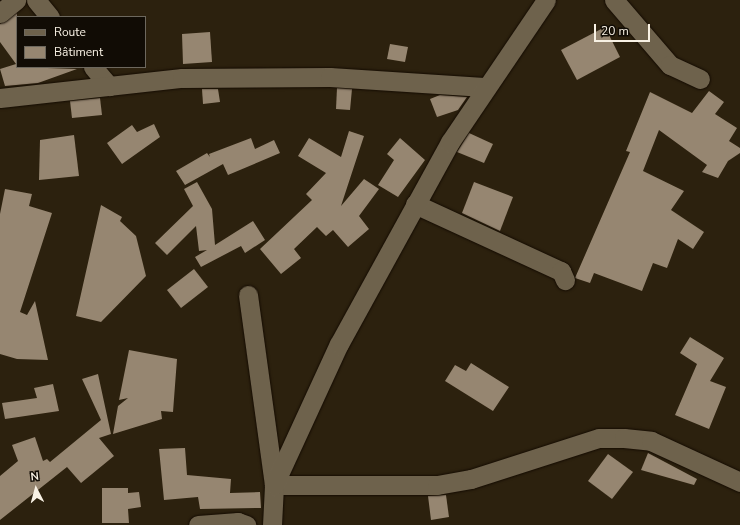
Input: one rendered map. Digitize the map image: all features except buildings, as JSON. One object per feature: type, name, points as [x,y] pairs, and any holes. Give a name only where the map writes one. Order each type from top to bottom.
[{"type":"street","points":[[0,13],[16,0]]},
{"type":"street","points":[[274,486],[338,344],[415,204],[484,87],[546,0]]},
{"type":"street","points":[[614,0],[670,65],[700,79]]},
{"type":"street","points":[[94,68],[109,86]]},
{"type":"street","points":[[0,98],[182,78],[330,77],[484,87]]},
{"type":"street","points":[[415,204],[561,271],[565,280]]},
{"type":"street","points":[[248,295],[274,486],[272,525]]},
{"type":"street","points":[[274,486],[437,485],[471,478],[599,438],[624,438],[651,441],[740,482]]},
{"type":"street","points":[[198,525],[246,525]]}]
